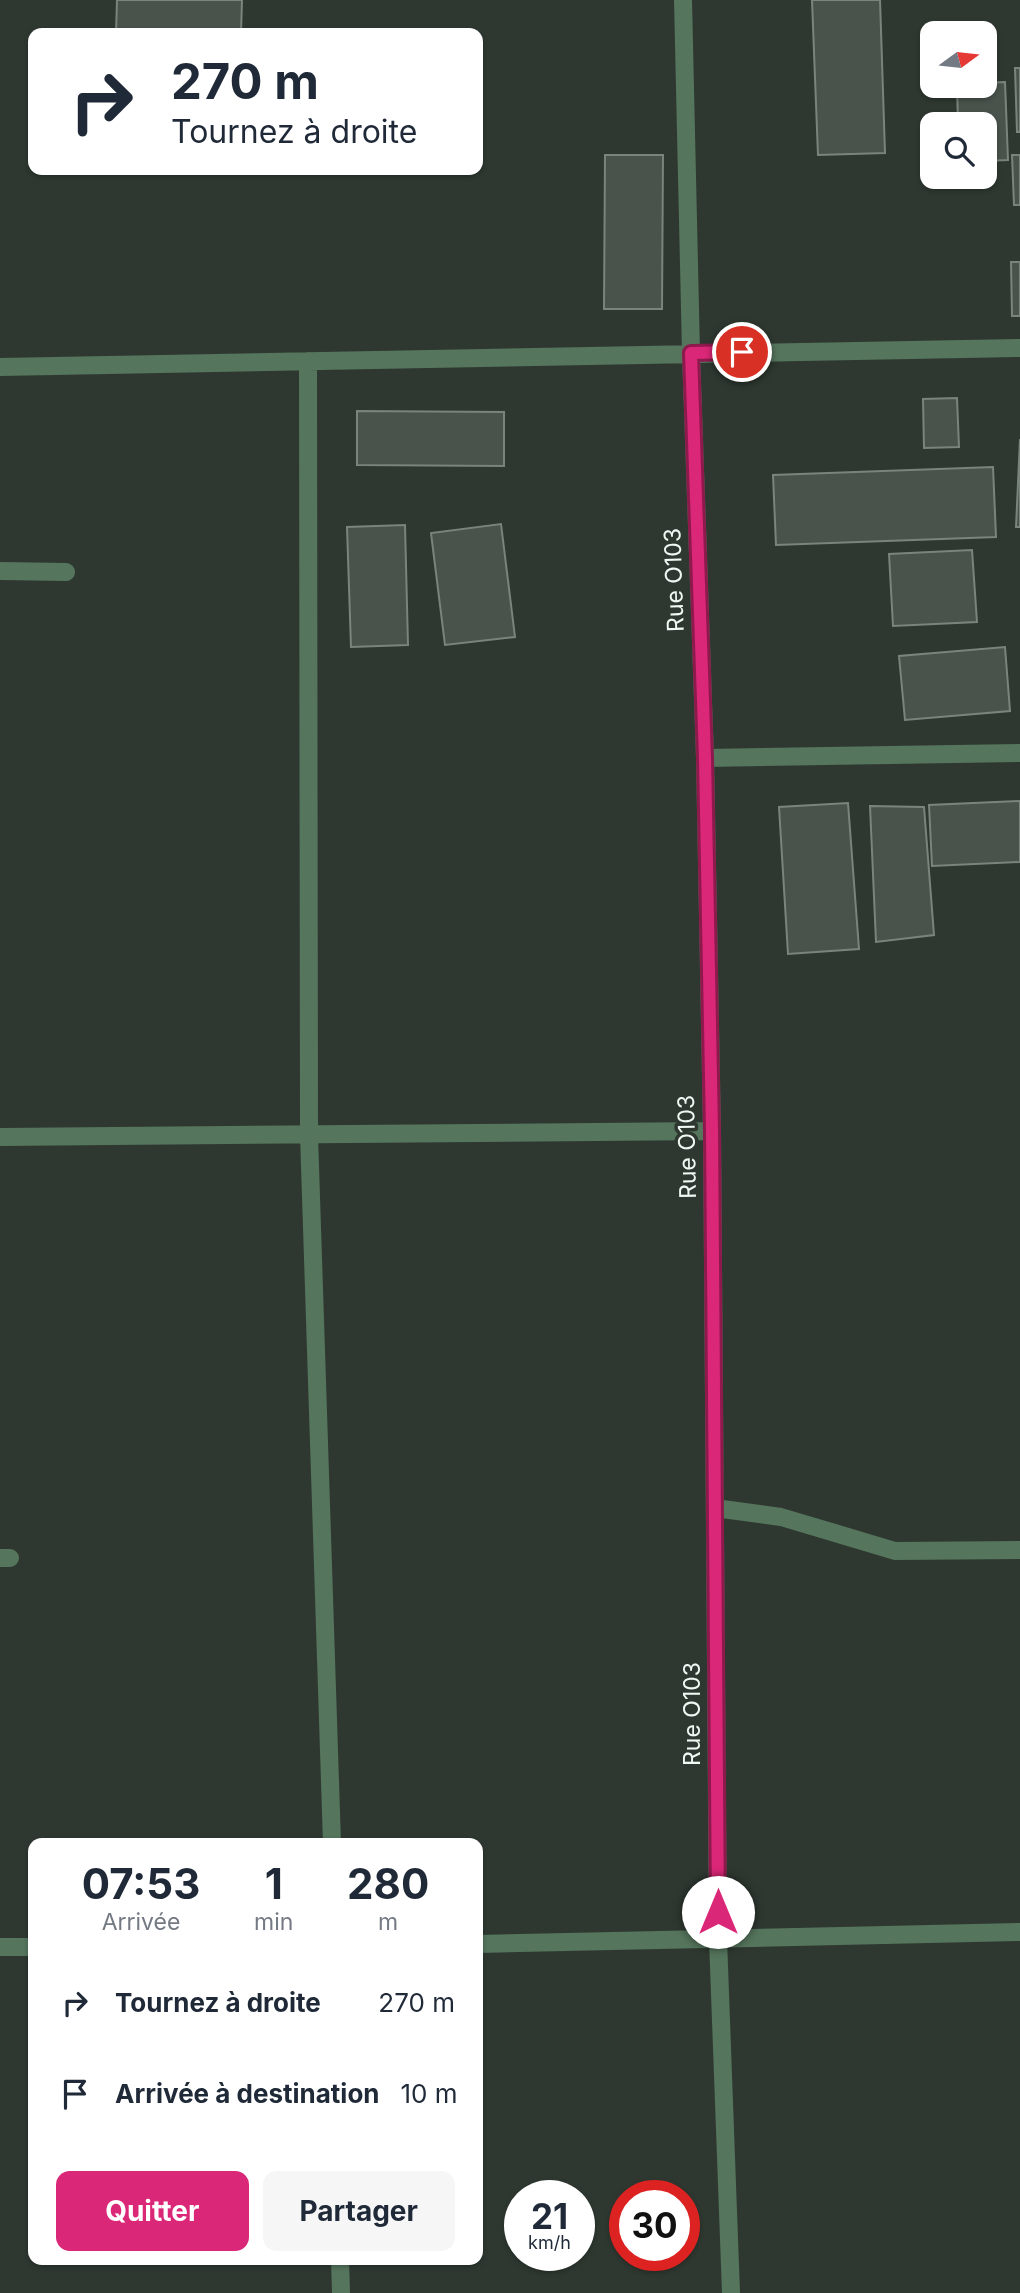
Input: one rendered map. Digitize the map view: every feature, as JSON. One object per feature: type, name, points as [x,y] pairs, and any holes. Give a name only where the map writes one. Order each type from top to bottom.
[{"type":"street","name":"Rue O103","points":[[683,0],[691,353],[705,758],[712,1131],[718,1939],[731,2293]]},
{"type":"street","points":[[0,367],[1020,348]]},
{"type":"street","points":[[308,361],[309,1135],[332,1838]]},
{"type":"street","points":[[0,572],[66,572]]},
{"type":"street","points":[[705,758],[1020,753]]},
{"type":"street","points":[[0,1138],[712,1131]]},
{"type":"street","points":[[715,1508],[781,1517],[895,1551],[1020,1550]]},
{"type":"street","points":[[483,1944],[1020,1932]]},
{"type":"street","points":[[0,1947],[28,1947]]},
{"type":"street","points":[[340,2265],[341,2293]]},
{"type":"building","points":[[117,0],[242,0],[241,28],[116,28]]},
{"type":"building","points":[[812,0],[880,0],[885,153],[818,155]]},
{"type":"building","points":[[1015,68],[1020,68],[1020,132],[1017,132]]},
{"type":"building","points":[[998,82],[1005,82],[1008,160],[997,160],[997,112],[958,112],[957,98],[998,98]]},
{"type":"building","points":[[605,155],[663,155],[662,309],[604,309]]},
{"type":"building","points":[[1012,155],[1020,155],[1020,205],[1014,205]]},
{"type":"building","points":[[1011,262],[1020,262],[1020,316],[1012,316]]},
{"type":"building","points":[[957,398],[959,447],[924,448],[923,399]]},
{"type":"building","points":[[357,411],[504,412],[504,466],[357,465]]},
{"type":"building","points":[[1020,439],[1020,527],[1016,527]]},
{"type":"building","points":[[993,467],[996,537],[776,545],[773,475]]},
{"type":"building","points":[[501,524],[515,637],[445,645],[431,533]]},
{"type":"building","points":[[405,525],[408,645],[351,647],[347,527]]},
{"type":"building","points":[[972,550],[977,622],[893,626],[889,554]]},
{"type":"building","points":[[1005,647],[1010,711],[905,720],[899,656]]},
{"type":"building","points":[[1020,801],[1020,862],[932,866],[929,805]]},
{"type":"building","points":[[848,803],[859,949],[788,954],[779,807]]},
{"type":"building","points":[[870,806],[924,807],[934,935],[876,942]]},
{"type":"route","points":[[718,1912],[712,1131],[705,758],[691,353],[742,352]]}]
